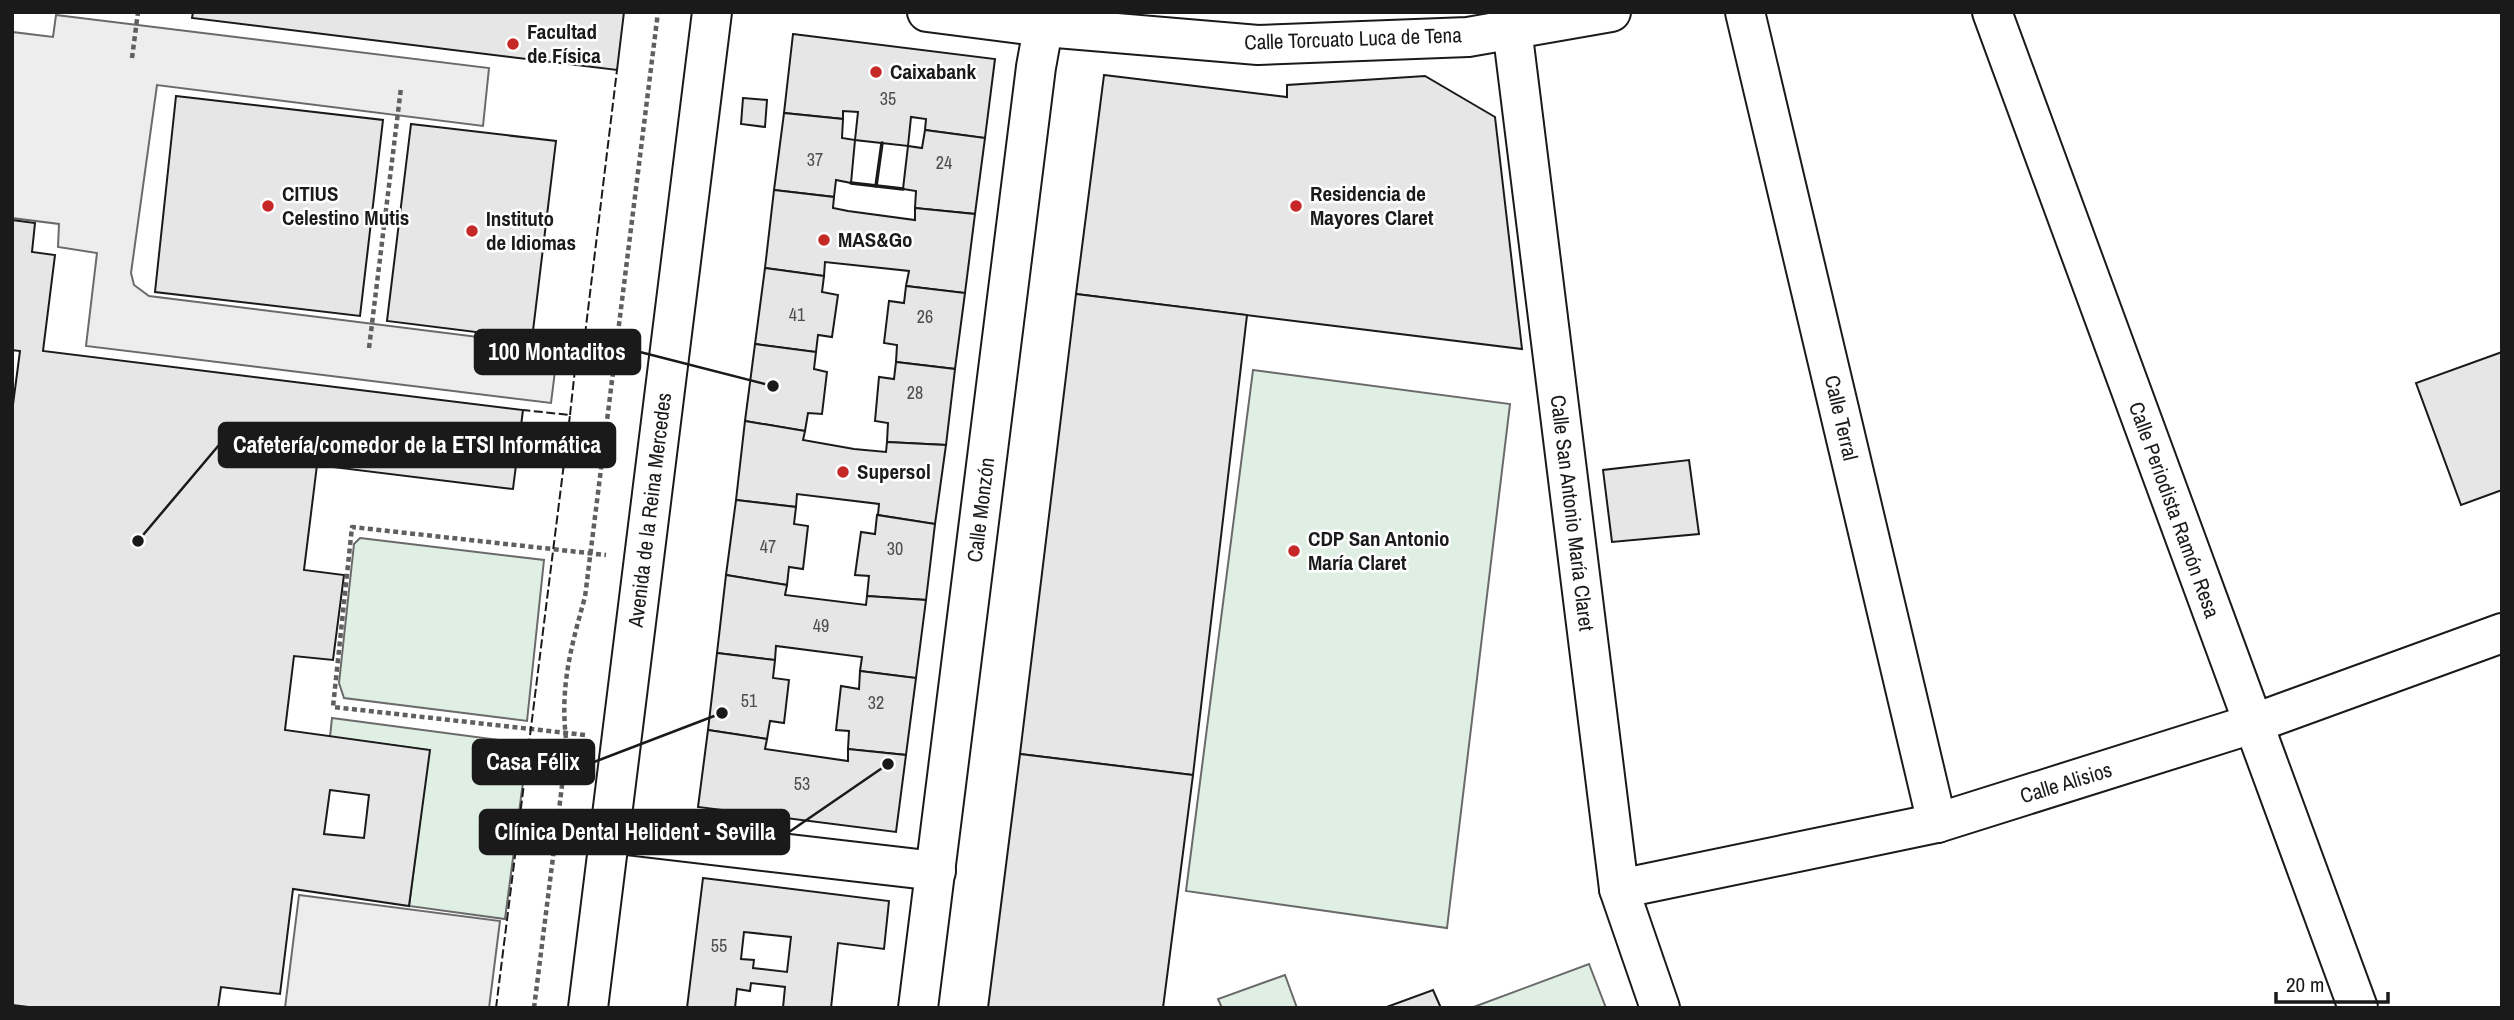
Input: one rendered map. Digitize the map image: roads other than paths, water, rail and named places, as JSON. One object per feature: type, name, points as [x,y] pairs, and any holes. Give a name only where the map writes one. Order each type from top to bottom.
[{"type":"street","name":"Avenida de la Reina Mercedes","points":[[587,1008],[712,12]]},
{"type":"street","name":"Calle Torcuato Luca de Tena","points":[[927,12],[1045,20],[1258,45],[1468,37],[1511,21],[1611,12]]},
{"type":"street","name":"Calle Terral","points":[[1745,12],[1937,823]]},
{"type":"street","name":"Calle Periodista Ramón Resa","points":[[1992,12],[2353,1007]]},
{"type":"street","name":"Calle Monzón","points":[[918,1008],[1036,66],[1045,20]]},
{"type":"street","name":"Calle San Antonio María Claret","points":[[1511,21],[1619,888],[1660,1008]]},
{"type":"street","name":"Calle Alisios","points":[[1619,888],[1937,823],[2252,724],[2502,633]]},
{"type":"street","points":[[609,834],[936,871]]},
{"type":"place","name":"Facultad de Física","points":[[513,44]]},
{"type":"place","name":"Caixabank","points":[[876,72]]},
{"type":"place","name":"CITIUS Celestino Mutis","points":[[268,206]]},
{"type":"place","name":"Residencia de Mayores Claret","points":[[1296,206]]},
{"type":"place","name":"Instituto de Idiomas","points":[[472,231]]},
{"type":"place","name":"MAS&Go","points":[[824,240]]},
{"type":"place","name":"100 Montaditos","points":[[773,386]]},
{"type":"place","name":"Supersol","points":[[843,472]]},
{"type":"place","name":"Cafetería/comedor de la ETSI Informática","points":[[138,541]]},
{"type":"place","name":"CDP San Antonio María Claret","points":[[1294,551]]},
{"type":"place","name":"Casa Félix","points":[[722,713]]},
{"type":"place","name":"Clínica Dental Helident - Sevilla","points":[[888,764]]}]
